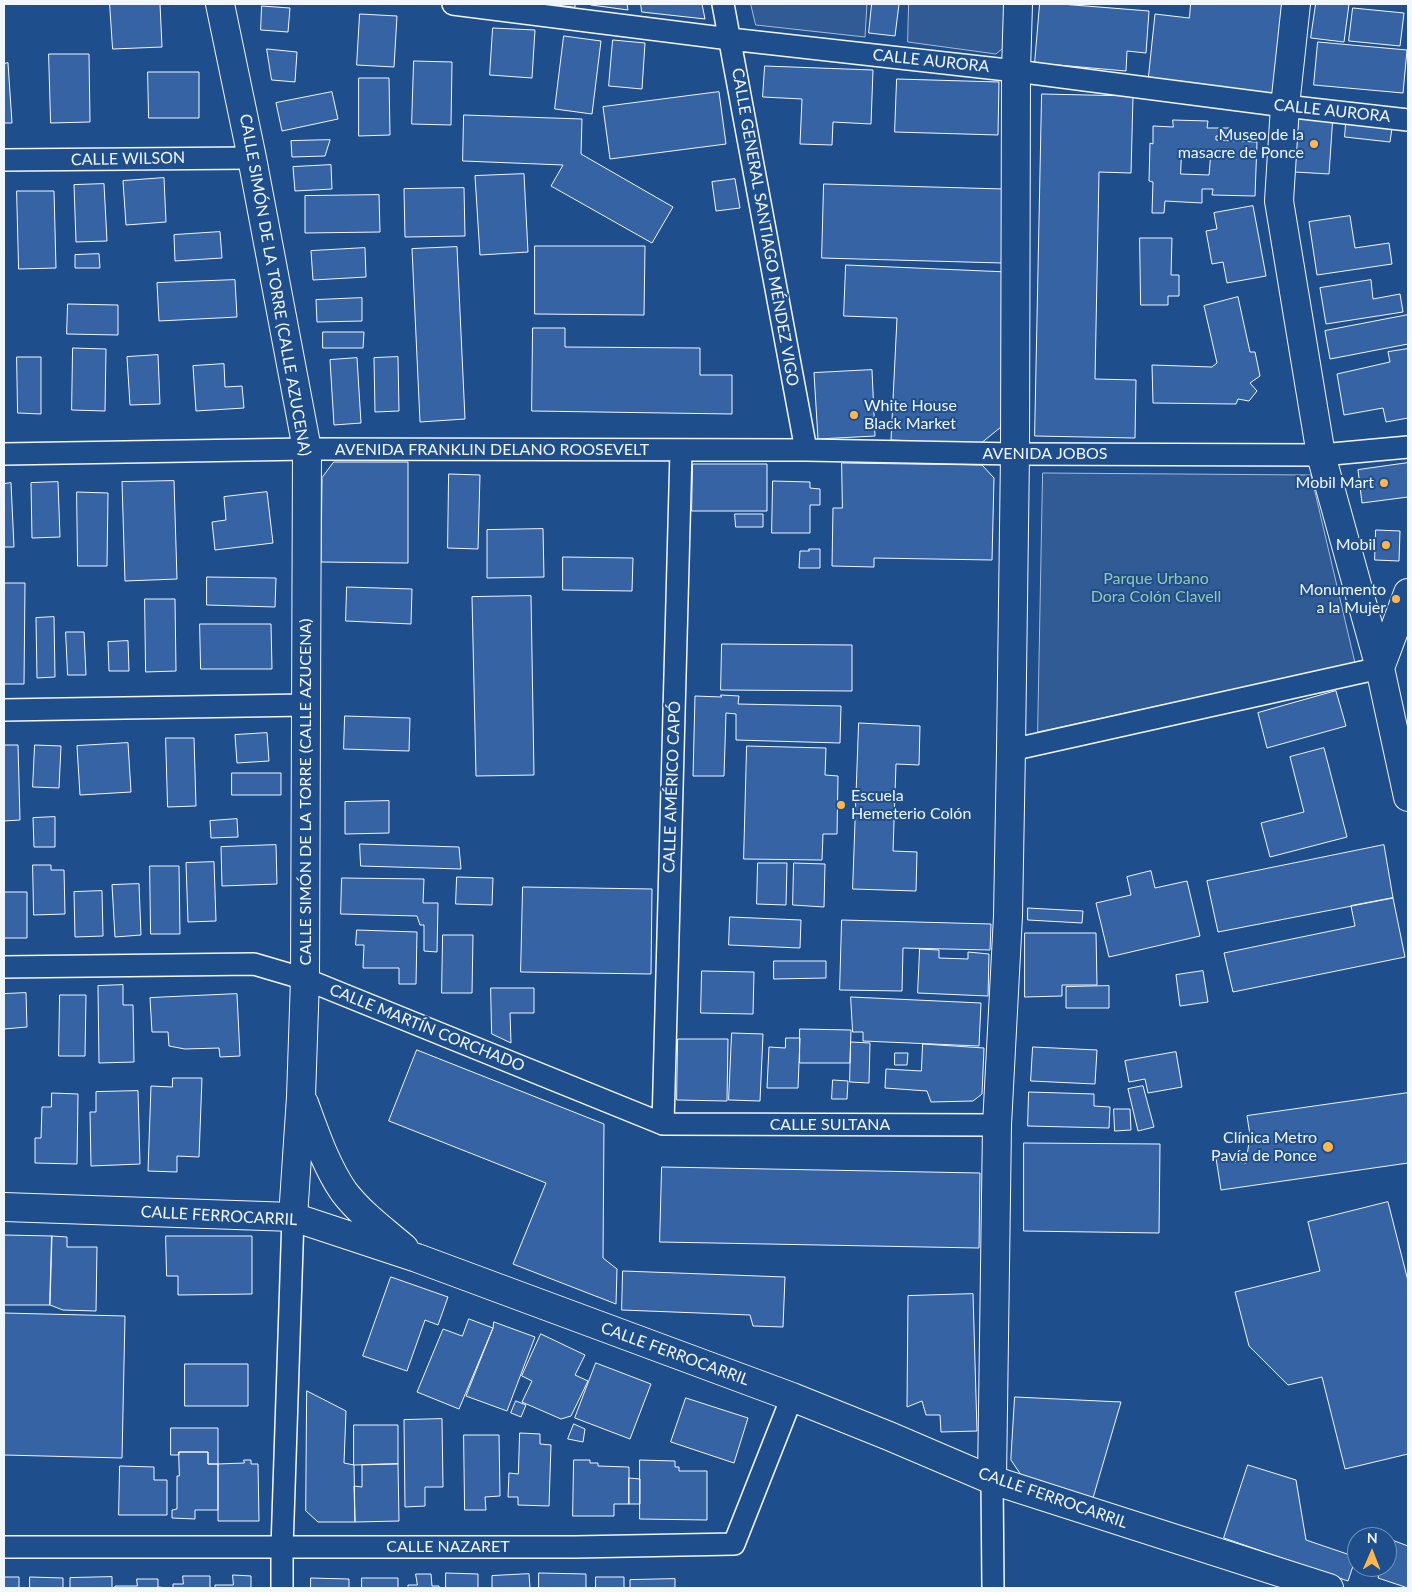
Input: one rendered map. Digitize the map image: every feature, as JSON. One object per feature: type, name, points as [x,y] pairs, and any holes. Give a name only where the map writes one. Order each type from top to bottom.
[{"type":"main road","name":"CALLE SIMÓN DE LA TORRE (CALLE AZUCENA)","points":[[220,4],[252,158],[307,448],[305,979],[301,1097],[293,1217]]},
{"type":"main road","points":[[992,1480],[997,1126],[1008,916],[1011,750],[1018,4]]},
{"type":"main road","points":[[1296,4],[1285,106],[1279,202],[1321,455],[1380,668],[1408,797]]},
{"type":"main road","points":[[1380,668],[1408,594]]},
{"type":"main road","points":[[301,1097],[327,1160],[345,1192],[365,1215],[417,1258]]},
{"type":"main road","name":"CALLE FERROCARRIL","points":[[4,1206],[293,1217],[417,1258],[792,1397],[992,1480],[1329,1588]]},
{"type":"street","name":"CALLE AURORA","points":[[453,4],[1408,120]]},
{"type":"street","name":"CALLE GENERAL SANTIAGO MÉNDEZ VIGO","points":[[723,4],[806,450]]},
{"type":"street","name":"CALLE WILSON","points":[[4,160],[252,158]]},
{"type":"street","name":"AVENIDA JOBOS","points":[[681,451],[806,450],[1015,454],[1321,455],[1408,447]]},
{"type":"street","name":"AVENIDA FRANKLIN DELANO ROOSEVELT","points":[[4,454],[307,448],[681,451]]},
{"type":"street","name":"CALLE AMÉRICO CAPÓ","points":[[663,1124],[681,451]]},
{"type":"street","points":[[1011,750],[1380,668]]},
{"type":"street","points":[[4,710],[306,705]]},
{"type":"street","name":"CALLE MARTÍN CORCHADO","points":[[4,967],[254,964],[305,979],[663,1124]]},
{"type":"street","name":"CALLE SULTANA","points":[[663,1124],[997,1126]]},
{"type":"street","name":"CALLE SIMÓN DE LA TORRE (CALLE AZUCENA)","points":[[282,1588],[293,1217]]},
{"type":"street","name":"CALLE NAZARET","points":[[4,1547],[575,1547],[734,1544],[792,1397]]},
{"type":"street","points":[[992,1480],[993,1588]]},
{"type":"shaded area","points":[[751,4],[867,4],[865,37],[756,25]]},
{"type":"shaded area","points":[[909,4],[1009,4],[1008,44],[996,54],[908,42]]},
{"type":"shaded area","name":"Parque Urbano Dora Colón Clavell","points":[[1043,473],[1311,475],[1355,663],[1038,732]]},
{"type":"building","points":[[110,4],[160,4],[162,47],[113,49]]},
{"type":"building","points":[[550,4],[575,4],[575,7]]},
{"type":"building","points":[[627,4],[628,10],[591,5]]},
{"type":"building","points":[[641,4],[702,4],[705,19],[642,12]]},
{"type":"building","points":[[872,4],[899,4],[895,36],[869,33]]},
{"type":"building","points":[[1040,4],[1149,11],[1146,53],[1127,51],[1126,71],[1035,63]]},
{"type":"building","points":[[1191,4],[1283,4],[1274,94],[1148,81],[1155,14],[1189,18]]},
{"type":"building","points":[[1316,4],[1349,4],[1344,42],[1311,38]]},
{"type":"building","points":[[262,6],[290,8],[288,32],[261,30]]},
{"type":"building","points":[[1353,8],[1404,13],[1400,46],[1349,41]]},
{"type":"building","points":[[360,14],[397,16],[394,67],[357,65]]},
{"type":"building","points":[[493,28],[535,30],[532,78],[490,75]]},
{"type":"building","points":[[564,36],[601,41],[592,114],[555,109]]},
{"type":"building","points":[[613,40],[645,43],[642,89],[609,86]]},
{"type":"building","points":[[1318,42],[1407,50],[1403,93],[1314,85]]},
{"type":"building","points":[[267,49],[297,52],[295,82],[272,80]]},
{"type":"building","points":[[49,54],[89,54],[90,122],[51,123]]},
{"type":"building","points":[[414,61],[452,62],[451,125],[412,124]]},
{"type":"building","points":[[8,63],[12,123],[4,123],[4,64]]},
{"type":"building","points":[[765,66],[873,70],[871,124],[833,122],[832,145],[800,144],[802,99],[763,97]]},
{"type":"building","points":[[148,72],[199,72],[199,118],[149,118]]},
{"type":"building","points":[[359,78],[389,78],[390,135],[359,136]]},
{"type":"building","points":[[897,79],[999,82],[998,135],[895,132]]},
{"type":"building","points":[[332,92],[338,119],[282,131],[276,103]]},
{"type":"building","points":[[719,92],[726,144],[610,159],[603,107]]},
{"type":"building","points":[[1042,94],[1133,96],[1131,173],[1099,172],[1095,379],[1136,380],[1135,438],[1035,436]]},
{"type":"building","name":"Museo de la masacre de Ponce","points":[[1299,113],[1333,115],[1329,174],[1295,172]]},
{"type":"building","points":[[464,115],[582,119],[581,154],[673,207],[652,243],[551,186],[563,165],[463,161]]},
{"type":"building","points":[[1173,120],[1208,121],[1207,128],[1230,128],[1230,137],[1216,136],[1216,140],[1257,142],[1255,196],[1212,195],[1213,189],[1202,189],[1202,203],[1165,201],[1164,213],[1152,213],[1153,182],[1149,181],[1150,143],[1153,144],[1153,126],[1173,127]],"holes":[[[1182,150],[1211,152],[1209,175],[1181,174]]]},
{"type":"building","points":[[1346,123],[1392,128],[1390,142],[1345,137]]},
{"type":"building","points":[[330,140],[325,156],[292,157],[291,141]]},
{"type":"building","points":[[331,165],[332,189],[295,191],[293,167]]},
{"type":"building","points":[[524,174],[528,252],[480,255],[475,176]]},
{"type":"building","points":[[164,178],[166,222],[126,225],[123,181]]},
{"type":"building","points":[[735,179],[740,208],[716,211],[712,182]]},
{"type":"building","points":[[104,184],[107,241],[76,242],[74,185]]},
{"type":"building","points":[[824,184],[1004,189],[1002,263],[822,258]]},
{"type":"building","points":[[464,188],[465,236],[405,237],[404,189]]},
{"type":"building","points":[[17,191],[54,191],[56,268],[19,269]]},
{"type":"building","points":[[379,195],[380,232],[305,233],[305,196]]},
{"type":"building","points":[[1253,206],[1266,276],[1227,283],[1223,262],[1212,264],[1206,231],[1217,229],[1214,213]]},
{"type":"building","points":[[1350,216],[1355,248],[1389,243],[1392,264],[1317,275],[1309,222]]},
{"type":"building","points":[[220,232],[222,258],[175,261],[174,235]]},
{"type":"building","points":[[1140,238],[1172,238],[1171,275],[1179,275],[1179,296],[1168,296],[1168,305],[1141,305]]},
{"type":"building","points":[[535,246],[645,246],[644,315],[535,314]]},
{"type":"building","points":[[457,247],[465,419],[420,422],[412,249]]},
{"type":"building","points":[[365,248],[366,277],[313,280],[311,251]]},
{"type":"building","points":[[99,254],[100,268],[75,268],[75,255]]},
{"type":"building","points":[[846,265],[1008,272],[1001,427],[980,444],[891,440],[897,318],[844,316]]},
{"type":"building","points":[[235,280],[237,317],[159,321],[157,283]]},
{"type":"building","points":[[1371,280],[1373,299],[1400,294],[1403,312],[1326,324],[1320,288]]},
{"type":"building","points":[[1238,297],[1250,352],[1255,352],[1260,376],[1250,383],[1257,391],[1249,401],[1238,399],[1236,404],[1153,403],[1152,365],[1212,367],[1217,363],[1204,306]]},
{"type":"building","points":[[362,298],[362,321],[317,322],[316,300]]},
{"type":"building","points":[[68,304],[118,305],[118,335],[67,334]]},
{"type":"building","points":[[1408,315],[1408,344],[1330,359],[1325,331]]},
{"type":"building","points":[[533,328],[565,328],[565,347],[700,348],[700,375],[732,375],[732,414],[532,411]]},
{"type":"building","points":[[323,332],[364,332],[363,348],[323,348]]},
{"type":"building","points":[[73,348],[106,349],[105,411],[72,410]]},
{"type":"building","points":[[1408,349],[1408,418],[1386,422],[1383,408],[1344,415],[1337,374],[1390,362],[1388,352]]},
{"type":"building","points":[[158,355],[160,404],[130,405],[127,357]]},
{"type":"building","points":[[17,357],[41,357],[41,414],[18,413]]},
{"type":"building","points":[[398,357],[399,411],[375,412],[374,358]]},
{"type":"building","points":[[357,358],[361,423],[334,425],[330,360]]},
{"type":"building","points":[[224,364],[225,387],[242,386],[244,408],[196,411],[193,366]]},
{"type":"building","points":[[872,370],[875,436],[818,439],[814,373]]},
{"type":"building","points":[[334,462],[408,462],[408,563],[321,562],[322,478]]},
{"type":"building","points":[[842,463],[982,465],[994,478],[992,560],[874,558],[874,567],[832,566],[833,508],[842,508]]},
{"type":"building","name":"Mobil Mart","points":[[1408,463],[1408,497],[1362,503],[1358,470]]},
{"type":"building","points":[[693,464],[767,464],[767,511],[692,511]]},
{"type":"building","points":[[449,474],[480,475],[478,549],[448,548]]},
{"type":"building","points":[[174,481],[177,579],[125,581],[122,482]]},
{"type":"building","points":[[773,481],[810,482],[810,488],[820,489],[820,505],[810,505],[810,533],[772,533]]},
{"type":"building","points":[[58,482],[60,537],[32,538],[31,483]]},
{"type":"building","points":[[11,483],[14,547],[4,547],[4,484]]},
{"type":"building","points":[[77,492],[108,493],[107,566],[78,566]]},
{"type":"building","points":[[267,492],[273,543],[215,550],[212,522],[226,520],[224,497]]},
{"type":"building","points":[[735,514],[763,514],[763,527],[736,527]]},
{"type":"building","points":[[543,529],[544,577],[487,578],[487,530]]},
{"type":"building","points":[[1376,530],[1400,531],[1399,561],[1375,560]]},
{"type":"building","points":[[809,549],[820,549],[820,568],[799,568],[800,551],[809,551]]},
{"type":"building","points":[[563,557],[633,558],[632,591],[563,590]]},
{"type":"building","points":[[207,577],[276,578],[275,607],[207,605]]},
{"type":"building","points":[[4,583],[25,583],[24,684],[4,684]]},
{"type":"building","points":[[347,587],[412,589],[411,624],[346,621]]},
{"type":"building","points":[[531,596],[534,775],[476,776],[472,597]]},
{"type":"building","points":[[145,599],[175,599],[176,671],[146,672]]},
{"type":"building","points":[[54,617],[55,677],[37,678],[36,618]]},
{"type":"building","points":[[200,624],[271,624],[272,669],[201,669]]},
{"type":"building","points":[[66,632],[84,632],[86,675],[68,675]]},
{"type":"building","points":[[128,641],[129,671],[109,671],[108,642]]},
{"type":"building","points":[[722,644],[852,645],[852,691],[721,690]]},
{"type":"building","points":[[1336,691],[1346,726],[1267,748],[1258,713]]},
{"type":"building","points":[[721,695],[739,696],[738,704],[841,706],[840,743],[736,740],[736,714],[726,713],[724,776],[693,776],[695,696],[721,697]]},
{"type":"building","points":[[345,716],[410,718],[409,751],[344,749]]},
{"type":"building","points":[[859,723],[920,726],[919,765],[896,764],[893,851],[917,852],[916,891],[853,889]]},
{"type":"building","points":[[267,733],[269,761],[237,763],[235,735]]},
{"type":"building","points":[[166,738],[194,738],[196,806],[168,807]]},
{"type":"building","points":[[128,743],[131,792],[80,795],[77,746]]},
{"type":"building","points":[[4,745],[18,745],[20,820],[4,821]]},
{"type":"building","points":[[35,745],[61,746],[59,788],[33,787]]},
{"type":"building","points":[[747,746],[826,748],[825,775],[838,776],[837,834],[823,834],[822,860],[744,859]]},
{"type":"building","points":[[1324,748],[1347,837],[1270,857],[1261,823],[1304,812],[1290,757]]},
{"type":"building","points":[[232,773],[281,773],[281,795],[232,795]]},
{"type":"building","points":[[389,801],[389,833],[345,834],[345,802]]},
{"type":"building","points":[[55,817],[55,847],[34,847],[33,818]]},
{"type":"building","points":[[237,819],[238,837],[211,838],[210,821]]},
{"type":"building","points":[[360,844],[459,847],[461,869],[361,866]]},
{"type":"building","points":[[276,845],[277,884],[222,886],[221,847]]},
{"type":"building","points":[[1384,845],[1393,898],[1218,932],[1207,881]]},
{"type":"building","points":[[214,862],[216,921],[188,922],[186,863]]},
{"type":"building","points":[[758,863],[787,863],[786,905],[757,904]]},
{"type":"building","points":[[794,863],[825,864],[824,907],[793,905]]},
{"type":"building","points":[[33,865],[51,865],[51,870],[64,870],[65,914],[34,915]]},
{"type":"building","points":[[150,866],[179,866],[180,934],[151,934]]},
{"type":"building","points":[[1151,871],[1155,888],[1187,881],[1200,936],[1109,957],[1096,903],[1131,895],[1127,877]]},
{"type":"building","points":[[457,877],[493,878],[492,905],[456,904]]},
{"type":"building","points":[[342,878],[424,879],[423,903],[438,903],[437,952],[424,951],[424,925],[420,925],[417,916],[341,914]]},
{"type":"building","points":[[139,884],[141,935],[115,937],[112,885]]},
{"type":"building","points":[[523,887],[652,889],[651,974],[521,972]]},
{"type":"building","points":[[102,891],[103,936],[75,937],[74,892]]},
{"type":"building","points":[[4,892],[27,892],[27,938],[4,938]]},
{"type":"building","points":[[1393,898],[1405,957],[1233,992],[1224,953],[1355,926],[1351,906]]},
{"type":"building","points":[[1028,908],[1083,911],[1082,923],[1028,920]]},
{"type":"building","points":[[730,917],[801,920],[800,948],[729,945]]},
{"type":"building","points":[[842,920],[991,924],[990,950],[903,948],[902,991],[840,990]]},
{"type":"building","points":[[357,930],[417,932],[416,984],[399,984],[399,968],[363,968],[364,945],[356,945]]},
{"type":"building","points":[[1025,933],[1096,933],[1097,985],[1062,985],[1062,996],[1025,997]]},
{"type":"building","points":[[443,935],[473,935],[472,993],[442,993]]},
{"type":"building","points":[[920,949],[939,950],[939,958],[968,959],[968,952],[989,954],[988,996],[918,993]]},
{"type":"building","points":[[774,961],[826,961],[826,978],[774,979]]},
{"type":"building","points":[[702,971],[754,972],[753,1014],[701,1013]]},
{"type":"building","points":[[1203,971],[1208,1002],[1180,1006],[1176,975]]},
{"type":"building","points":[[123,985],[123,1005],[133,1005],[134,1062],[99,1063],[98,986]]},
{"type":"building","points":[[1109,986],[1109,1008],[1066,1008],[1066,987]]},
{"type":"building","points":[[491,988],[534,988],[534,1013],[510,1013],[511,1043],[492,1034]]},
{"type":"building","points":[[26,993],[27,1027],[4,1029],[4,994]]},
{"type":"building","points":[[237,994],[240,1056],[220,1057],[219,1048],[185,1049],[169,1046],[168,1032],[152,1032],[150,998]]},
{"type":"building","points":[[60,995],[86,995],[85,1056],[59,1056]]},
{"type":"building","points":[[851,997],[981,1003],[979,1046],[863,1041],[863,1032],[853,1032]]},
{"type":"building","points":[[800,1029],[851,1030],[850,1063],[800,1063]]},
{"type":"building","points":[[732,1033],[763,1034],[760,1101],[729,1100]]},
{"type":"building","points":[[786,1038],[800,1038],[798,1088],[767,1088],[769,1047],[785,1048]]},
{"type":"building","points":[[678,1039],[728,1039],[727,1101],[677,1100]]},
{"type":"building","points":[[851,1042],[870,1043],[869,1083],[850,1082]]},
{"type":"building","points":[[923,1044],[984,1048],[982,1094],[973,1101],[931,1102],[927,1091],[885,1088],[886,1069],[921,1071]]},
{"type":"building","points":[[1033,1047],[1097,1050],[1095,1084],[1031,1081]]},
{"type":"building","points":[[417,1050],[604,1124],[603,1258],[617,1269],[616,1304],[513,1264],[546,1183],[389,1121]]},
{"type":"building","points":[[1176,1052],[1182,1087],[1148,1093],[1145,1079],[1129,1082],[1125,1061]]},
{"type":"building","points":[[895,1053],[908,1053],[907,1065],[895,1065]]},
{"type":"building","points":[[173,1078],[202,1078],[199,1157],[177,1156],[177,1172],[148,1171],[151,1086],[172,1087]]},
{"type":"building","points":[[833,1080],[848,1081],[847,1099],[832,1099]]},
{"type":"building","points":[[1143,1086],[1154,1127],[1138,1131],[1128,1089]]},
{"type":"building","points":[[138,1091],[140,1164],[91,1166],[90,1112],[96,1112],[96,1092]]},
{"type":"building","points":[[1029,1092],[1094,1094],[1094,1106],[1110,1107],[1109,1128],[1028,1126]]},
{"type":"building","points":[[52,1093],[78,1094],[77,1164],[35,1163],[35,1138],[41,1138],[42,1107],[51,1107]]},
{"type":"building","name":"Clínica Metro Pavía de Ponce","points":[[1408,1093],[1408,1163],[1221,1190],[1216,1158],[1246,1163],[1250,1135],[1247,1116]]},
{"type":"building","points":[[1114,1109],[1130,1109],[1131,1130],[1115,1131]]},
{"type":"building","points":[[1024,1143],[1160,1144],[1159,1233],[1024,1231]]},
{"type":"building","points":[[662,1167],[980,1173],[979,1248],[660,1242]]},
{"type":"building","points":[[1388,1202],[1408,1281],[1408,1454],[1345,1469],[1322,1377],[1288,1385],[1249,1346],[1235,1292],[1320,1271],[1308,1222]]},
{"type":"building","points":[[4,1235],[52,1236],[50,1305],[4,1305]]},
{"type":"building","points":[[52,1236],[67,1237],[67,1247],[97,1247],[96,1311],[63,1310],[50,1305]]},
{"type":"building","points":[[166,1236],[252,1236],[252,1294],[178,1295],[178,1276],[167,1276]]},
{"type":"building","points":[[623,1271],[785,1277],[783,1327],[753,1326],[750,1315],[622,1310]]},
{"type":"building","points":[[391,1277],[448,1297],[438,1325],[425,1320],[407,1371],[363,1356]]},
{"type":"building","points":[[973,1294],[977,1431],[941,1432],[940,1415],[926,1415],[922,1401],[907,1407],[908,1296]]},
{"type":"building","points":[[4,1313],[125,1316],[122,1458],[4,1455]]},
{"type":"building","points":[[469,1319],[493,1328],[459,1409],[417,1392],[443,1329],[462,1336]]},
{"type":"building","points":[[494,1322],[535,1337],[507,1411],[466,1396]]},
{"type":"building","points":[[541,1334],[585,1355],[575,1375],[588,1381],[571,1416],[561,1419],[522,1402],[532,1381],[522,1376]]},
{"type":"building","points":[[596,1363],[651,1384],[630,1439],[575,1418]]},
{"type":"building","points":[[185,1364],[248,1364],[248,1406],[185,1406]]},
{"type":"building","points":[[307,1391],[346,1411],[344,1463],[354,1465],[355,1522],[318,1522],[306,1511]]},
{"type":"building","points":[[1015,1397],[1121,1402],[1093,1498],[1023,1478],[1011,1460]]},
{"type":"building","points":[[686,1398],[748,1418],[734,1463],[671,1442]]},
{"type":"building","points":[[516,1401],[526,1405],[521,1417],[511,1413]]},
{"type":"building","points":[[442,1419],[443,1487],[425,1487],[425,1506],[405,1507],[404,1420]]},
{"type":"building","points":[[574,1424],[585,1429],[583,1442],[568,1439]]},
{"type":"building","points":[[354,1425],[398,1425],[398,1464],[354,1465]]},
{"type":"building","points":[[171,1428],[218,1428],[218,1464],[208,1464],[208,1452],[179,1452],[179,1455],[171,1455]]},
{"type":"building","points":[[520,1433],[540,1434],[540,1444],[551,1445],[549,1506],[518,1505],[518,1497],[508,1497],[509,1473],[518,1474]]},
{"type":"building","points":[[464,1435],[499,1435],[500,1496],[485,1497],[486,1510],[465,1510]]},
{"type":"building","points":[[179,1452],[208,1452],[208,1464],[218,1464],[218,1510],[195,1510],[195,1519],[172,1518],[172,1510],[177,1509]]},
{"type":"building","points":[[244,1460],[251,1460],[251,1464],[258,1464],[259,1521],[218,1521],[218,1464],[244,1463]]},
{"type":"building","points":[[574,1460],[590,1460],[590,1463],[598,1463],[598,1466],[629,1467],[629,1504],[614,1504],[614,1516],[573,1516]]},
{"type":"building","points":[[640,1460],[675,1461],[675,1467],[679,1467],[679,1471],[707,1471],[707,1520],[640,1519]]},
{"type":"building","points":[[398,1464],[399,1521],[355,1522],[354,1486],[362,1487],[362,1465]]},
{"type":"building","points":[[1248,1465],[1296,1480],[1306,1540],[1347,1554],[1347,1577],[1349,1577],[1348,1581],[1224,1538]]},
{"type":"building","points":[[120,1466],[154,1467],[154,1480],[167,1480],[167,1515],[119,1515]]},
{"type":"building","points":[[629,1478],[640,1479],[640,1504],[629,1504]]},
{"type":"building","points":[[1397,1542],[1408,1546],[1408,1588],[1378,1578],[1397,1577]]},
{"type":"building","points":[[446,1573],[478,1574],[478,1588],[446,1588]]},
{"type":"building","points":[[539,1573],[586,1574],[586,1588],[539,1588]]},
{"type":"building","points":[[416,1574],[431,1574],[432,1586],[439,1586],[439,1588],[408,1588],[408,1585],[417,1585]]},
{"type":"building","points":[[529,1574],[530,1588],[492,1588],[492,1576]]},
{"type":"building","points":[[233,1575],[251,1576],[251,1588],[215,1588],[215,1585],[233,1585]]},
{"type":"building","points":[[183,1576],[210,1576],[210,1588],[173,1588],[173,1584],[183,1584]]},
{"type":"building","points":[[4,1577],[19,1577],[19,1588],[4,1588]]},
{"type":"building","points":[[30,1577],[63,1578],[63,1588],[30,1588]]},
{"type":"building","points":[[112,1577],[112,1588],[70,1588],[70,1578]]},
{"type":"building","points":[[596,1577],[624,1577],[624,1588],[596,1588]]},
{"type":"building","points":[[311,1578],[349,1579],[349,1588],[311,1588]]},
{"type":"building","points":[[362,1578],[398,1578],[398,1588],[362,1588]]},
{"type":"building","points":[[137,1579],[158,1579],[158,1587],[168,1588],[115,1588],[115,1586],[137,1586]]},
{"type":"building","points":[[675,1579],[675,1588],[630,1588],[630,1580]]},
{"type":"place","name":"Museo de la masacre de Ponce","points":[[1314,144]]},
{"type":"place","name":"White House Black Market","points":[[854,415]]},
{"type":"place","name":"Mobil Mart","points":[[1384,483]]},
{"type":"place","name":"Mobil","points":[[1386,545]]},
{"type":"place","name":"Monumento a la Mujer","points":[[1396,599]]},
{"type":"place","name":"Escuela Hemeterio Colón","points":[[841,805]]},
{"type":"place","name":"Clínica Metro Pavía de Ponce","points":[[1328,1147]]}]
